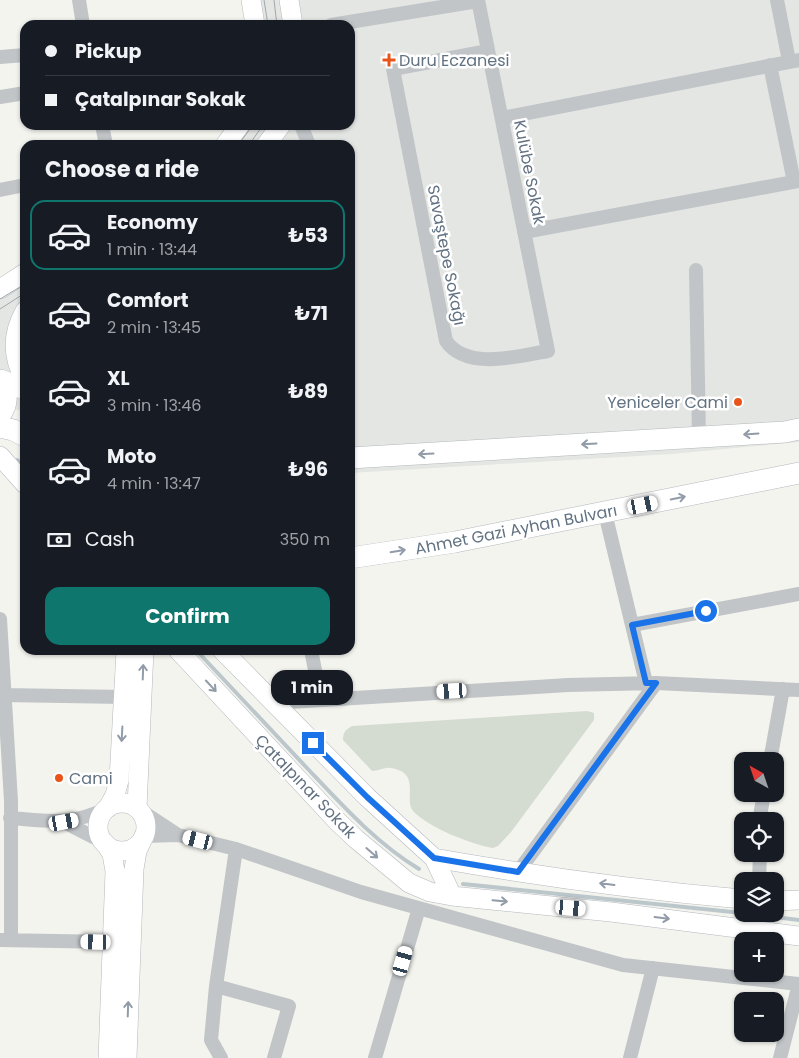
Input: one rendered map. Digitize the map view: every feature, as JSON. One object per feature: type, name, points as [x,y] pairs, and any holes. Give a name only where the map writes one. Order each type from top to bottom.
[{"type":"main road","points":[[251,0],[254,20]]},
{"type":"main road","points":[[289,0],[292,20]]},
{"type":"main road","points":[[0,288],[20,276]]},
{"type":"main road","points":[[20,321],[15,343],[17,361],[20,368]]},
{"type":"main road","points":[[0,381],[20,387]]},
{"type":"main road","points":[[0,381],[4,387],[6,398],[0,415]]},
{"type":"main road","points":[[0,427],[20,434]]},
{"type":"main road","points":[[355,458],[699,438],[785,432],[799,429]]},
{"type":"main road","points":[[0,456],[20,478]]},
{"type":"main road","name":"Ahmet Gazi Ayhan Bulvarı","points":[[355,557],[455,542],[799,473]]},
{"type":"main road","points":[[108,808],[115,795],[119,780],[124,697],[123,655]]},
{"type":"main road","points":[[137,808],[144,655]]},
{"type":"main road","name":"Çatalpınar Sokak","points":[[183,655],[330,814],[356,839],[409,883],[430,892],[452,896],[611,912],[799,936]]},
{"type":"main road","points":[[227,655],[367,797],[434,858],[452,896]]},
{"type":"main road","points":[[108,1058],[115,870],[112,854],[100,837],[99,821],[102,814],[108,808],[122,803],[130,804],[137,808],[146,821],[146,829],[137,851],[134,869],[127,1058]]},
{"type":"main road","points":[[105,843],[111,848],[126,850],[140,843],[144,836]]},
{"type":"main road","points":[[434,858],[518,872],[693,895],[734,898]]},
{"type":"main road","points":[[784,901],[799,900]]},
{"type":"street","points":[[79,0],[82,20]]},
{"type":"street","points":[[355,21],[478,0]]},
{"type":"street","name":"Kulübe Sokak","points":[[478,0],[548,351]]},
{"type":"street","points":[[502,118],[794,60],[777,0]]},
{"type":"street","name":"Savaştepe Sokağı","points":[[488,51],[393,69],[446,341],[461,354],[479,358],[503,358],[548,351]]},
{"type":"street","points":[[0,58],[20,56]]},
{"type":"street","points":[[524,232],[796,181],[770,65]]},
{"type":"street","points":[[0,97],[20,94]]},
{"type":"street","points":[[0,190],[20,186]]},
{"type":"street","points":[[696,270],[699,438]]},
{"type":"street","points":[[604,513],[632,625],[651,683]]},
{"type":"street","points":[[632,625],[799,594]]},
{"type":"street","points":[[0,619],[1,670],[11,801],[6,940],[112,942]]},
{"type":"street","points":[[312,655],[321,700]]},
{"type":"street","points":[[518,872],[651,683]]},
{"type":"street","points":[[273,703],[568,684],[651,683],[799,690]]},
{"type":"street","points":[[772,752],[783,689]]},
{"type":"street","points":[[4,695],[124,697]]},
{"type":"street","points":[[10,818],[64,822],[92,816],[108,808]]},
{"type":"street","points":[[137,808],[178,835]]},
{"type":"street","points":[[64,822],[105,843]]},
{"type":"street","points":[[144,836],[178,835],[236,849],[311,876],[418,908],[624,965],[799,984],[780,1058]]},
{"type":"street","points":[[220,1058],[211,1040],[216,986],[236,849]]},
{"type":"street","points":[[452,896],[456,919]]},
{"type":"street","points":[[375,1058],[418,908]]},
{"type":"street","points":[[630,1058],[653,968]]},
{"type":"street","points":[[216,986],[289,1006],[274,1058]]},
{"type":"shaded area","points":[[243,0],[799,0],[799,442],[672,454],[355,473],[355,140],[221,140],[228,130],[355,130],[355,20],[247,20]]},
{"type":"shaded area","points":[[20,269],[20,411],[0,405],[0,280]]},
{"type":"shaded area","points":[[587,711],[594,713],[594,720],[511,832],[498,846],[493,848],[474,843],[439,829],[420,817],[410,806],[410,787],[406,775],[391,768],[372,771],[343,740],[343,735],[352,726]]},
{"type":"waterway","points":[[17,460],[20,463]]},
{"type":"waterway","points":[[201,655],[346,809],[388,847],[419,869]]},
{"type":"waterway","points":[[463,884],[734,912]]},
{"type":"waterway","points":[[784,918],[799,920]]},
{"type":"tram line","points":[[264,0],[267,20]]},
{"type":"tram line","points":[[274,0],[276,20]]},
{"type":"tram line","points":[[242,140],[249,130]]},
{"type":"tram line","points":[[252,140],[260,130]]},
{"type":"tram line","points":[[0,299],[20,287]]},
{"type":"tram line","points":[[0,309],[20,296]]},
{"type":"place","name":"Duru Eczanesi","points":[[389,60]]},
{"type":"place","name":"Yeniceler Cami","points":[[738,402]]},
{"type":"place","name":"Cami","points":[[59,778]]},
{"type":"route","points":[[313,743],[367,797],[434,858],[518,872],[656,683],[646,683],[632,625],[706,611]]}]
